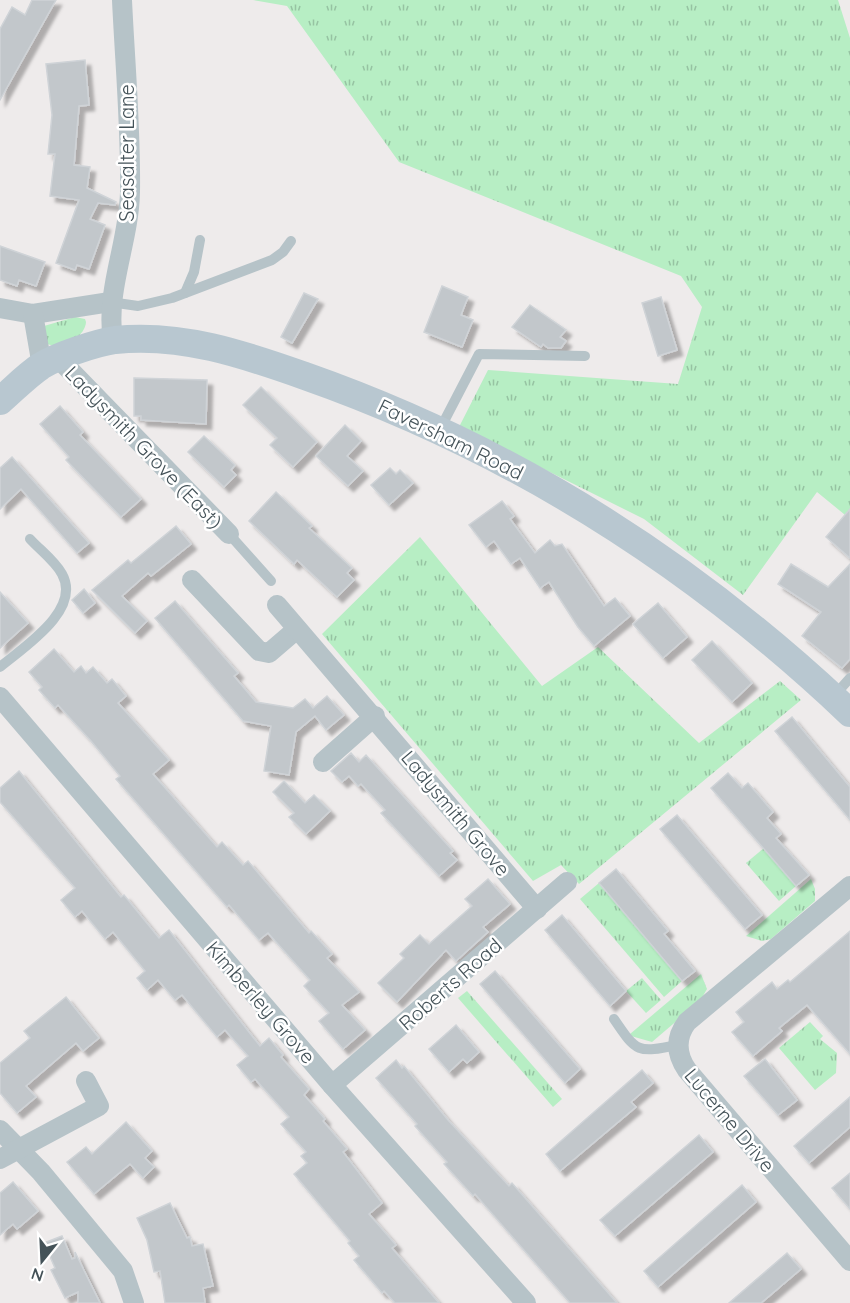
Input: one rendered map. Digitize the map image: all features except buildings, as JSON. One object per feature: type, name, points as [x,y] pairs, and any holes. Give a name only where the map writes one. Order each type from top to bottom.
[{"type":"street","name":"Seasalter Lane","points":[[112,341],[110,302],[127,231],[130,192],[122,0]]},
{"type":"street","points":[[0,308],[33,314],[110,302]]},
{"type":"street","points":[[33,314],[50,362]]},
{"type":"street","name":"Faversham Road","points":[[0,401],[50,362],[112,341],[153,338],[198,343],[256,359],[355,394],[439,431],[539,482],[636,541],[712,593],[844,696]]},
{"type":"street","name":"Ladysmith Grove (East)","points":[[50,362],[229,534]]},
{"type":"street","points":[[192,580],[259,651],[269,653],[297,629]]},
{"type":"street","name":"Ladysmith Grove","points":[[277,605],[537,909]]},
{"type":"street","name":"Kimberley Grove","points":[[0,697],[332,1085],[526,1303]]},
{"type":"street","points":[[323,762],[375,717]]},
{"type":"street","name":"Roberts Road","points":[[332,1085],[567,882]]},
{"type":"street","name":"Lucerne Drive","points":[[850,886],[687,1022],[679,1037],[678,1045],[682,1062],[687,1070],[850,1261]]},
{"type":"street","points":[[0,1159],[99,1106],[86,1081]]},
{"type":"street","points":[[0,1130],[41,1172],[123,1270],[134,1303]]},
{"type":"lane","points":[[185,293],[194,272],[200,240]]},
{"type":"lane","points":[[110,302],[138,306],[185,293],[272,260],[283,252],[291,241]]},
{"type":"lane","points":[[439,431],[479,354],[585,356]]},
{"type":"lane","points":[[229,534],[271,581]]},
{"type":"lane","points":[[0,668],[51,622],[65,601],[67,588],[61,573],[30,539]]},
{"type":"lane","points":[[614,1019],[629,1042],[636,1047],[650,1051],[678,1045]]},
{"type":"green space","points":[[253,0],[838,0],[850,38],[850,519],[817,492],[743,595],[644,519],[459,427],[488,370],[678,384],[702,307],[681,276],[399,162],[287,6]]},
{"type":"green space","points":[[75,317],[85,319],[86,322],[85,328],[77,337],[59,345],[47,344],[44,326]]},
{"type":"green space","points":[[420,537],[542,686],[598,647],[699,743],[780,681],[801,700],[579,884],[561,865],[533,881],[322,634]]},
{"type":"green space","points":[[764,848],[796,886],[779,901],[746,863]]},
{"type":"green space","points":[[811,879],[815,889],[815,901],[771,939],[762,941],[746,936]]},
{"type":"green space","points":[[599,883],[682,981],[664,997],[580,899]]},
{"type":"green space","points":[[701,974],[707,989],[700,1001],[652,1042],[631,1036],[630,1034]]},
{"type":"green space","points":[[642,978],[661,1000],[646,1013],[626,991]]},
{"type":"green space","points":[[467,991],[562,1099],[553,1107],[458,998]]},
{"type":"green space","points":[[810,1022],[823,1036],[820,1039],[837,1053],[836,1073],[815,1090],[779,1048]]}]
